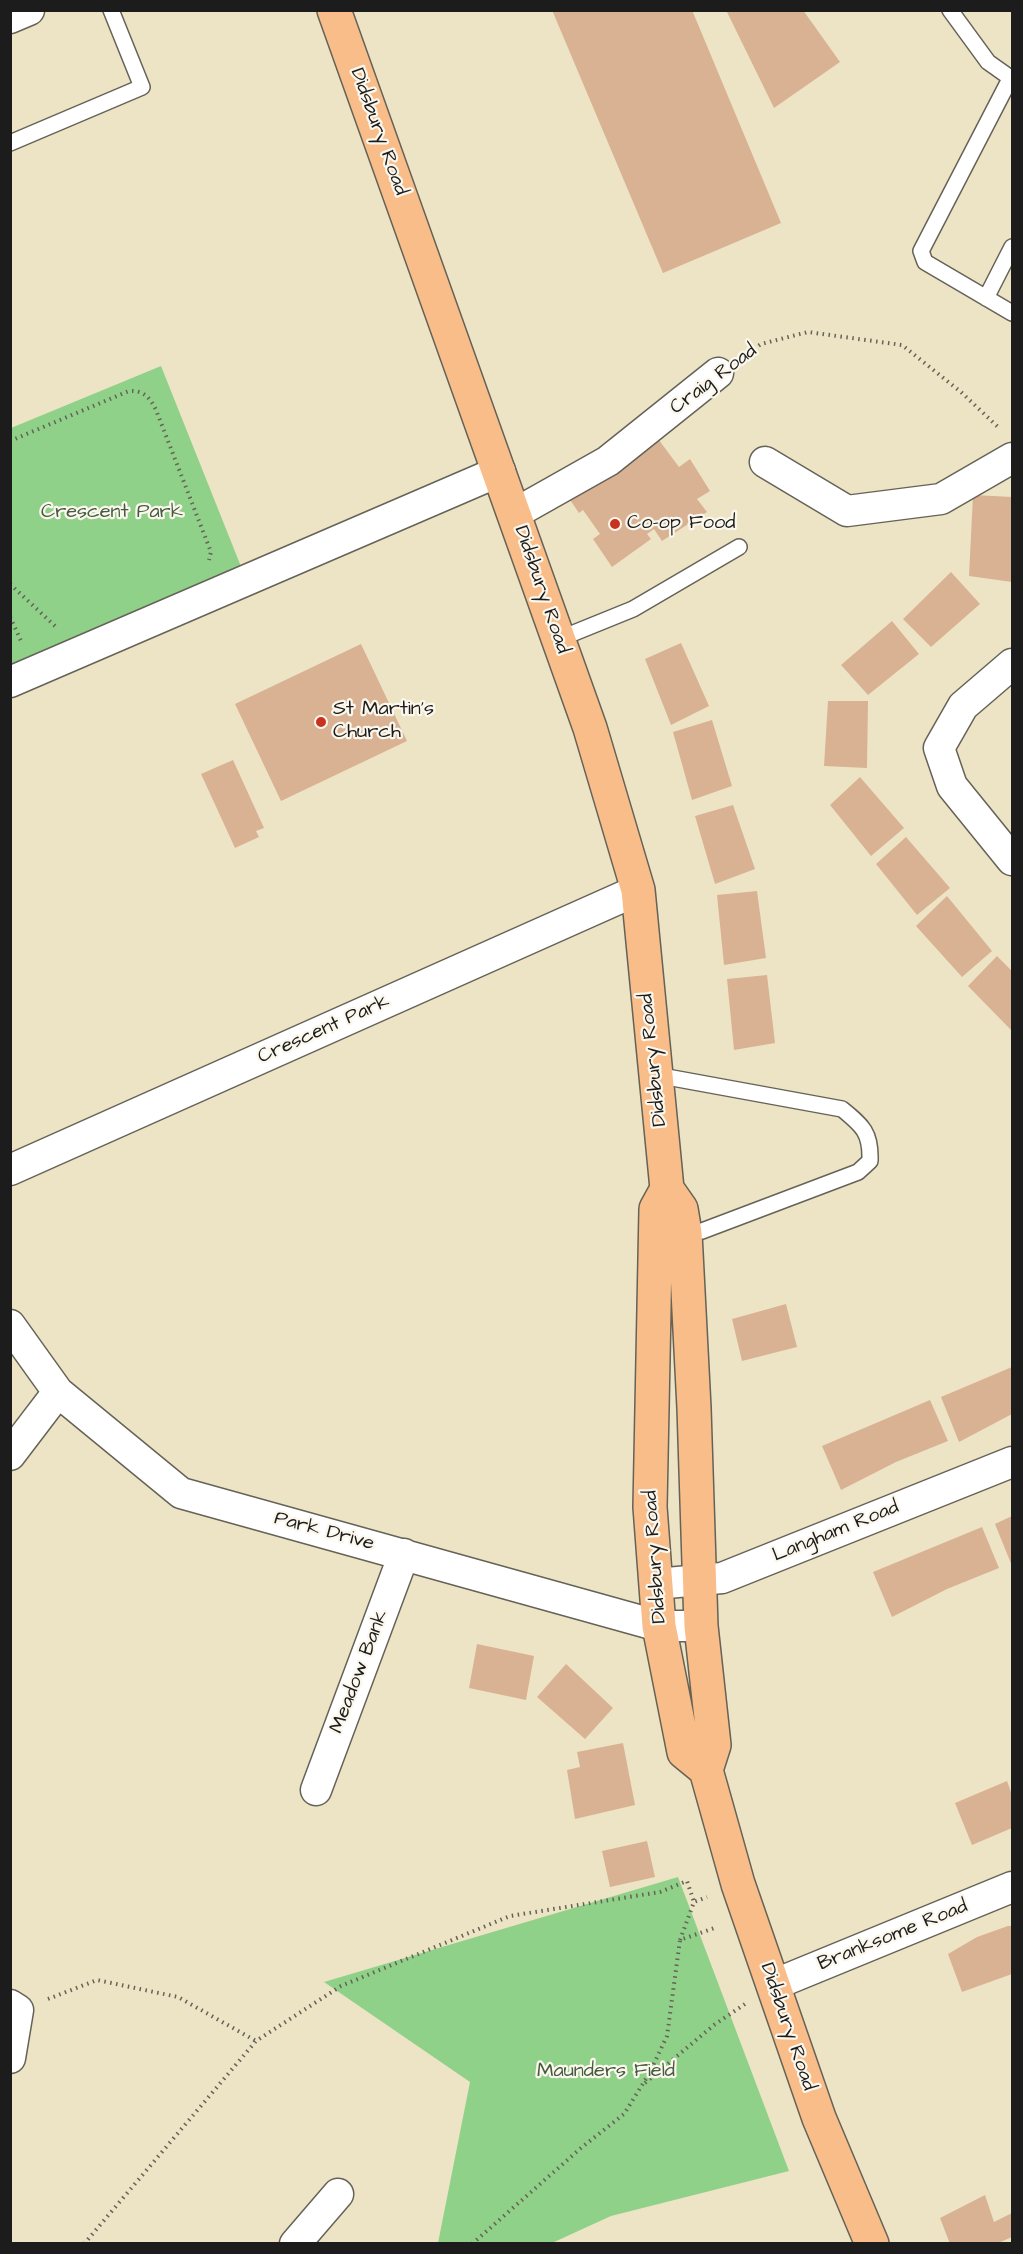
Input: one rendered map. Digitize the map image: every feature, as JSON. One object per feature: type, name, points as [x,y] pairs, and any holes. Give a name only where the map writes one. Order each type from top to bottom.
[{"type":"main road","name":"Didsbury Road","points":[[334,10],[590,728],[638,890],[667,1189],[681,1209],[685,1233],[694,1396],[701,1626],[714,1746],[706,1770],[738,1884],[819,2118],[872,2244]]},
{"type":"main road","name":"Didsbury Road","points":[[667,1189],[656,1209],[650,1507],[659,1626],[684,1752],[706,1770]]},
{"type":"street","points":[[10,18],[29,10]]},
{"type":"street","name":"Craig Road","points":[[514,514],[608,461],[718,373]]},
{"type":"street","points":[[765,462],[847,511],[941,499],[1008,445]]},
{"type":"street","points":[[10,682],[500,471]]},
{"type":"street","points":[[1012,664],[963,706],[939,748],[952,786],[1012,860]]},
{"type":"street","name":"Crescent Park","points":[[10,1170],[638,890]]},
{"type":"street","name":"Park Drive","points":[[10,1325],[58,1392],[181,1493],[659,1626],[701,1626]]},
{"type":"street","points":[[10,1455],[58,1392]]},
{"type":"street","name":"Langham Road","points":[[656,1584],[699,1582],[722,1578],[1012,1462]]},
{"type":"street","name":"Meadow Bank","points":[[316,1790],[404,1554]]},
{"type":"street","name":"Branksome Road","points":[[773,1985],[1012,1887]]},
{"type":"street","points":[[10,2058],[14,2008]]},
{"type":"street","points":[[295,2244],[338,2194]]},
{"type":"lane","points":[[10,143],[142,87],[111,10]]},
{"type":"lane","points":[[950,10],[988,62],[1012,78],[921,251],[924,262],[1012,313]]},
{"type":"lane","points":[[986,298],[1012,247]]},
{"type":"lane","points":[[558,639],[633,609],[739,547]]},
{"type":"lane","points":[[656,1076],[842,1109],[863,1126],[870,1145],[870,1161],[858,1172],[702,1231],[685,1233]]},
{"type":"path","name":"Craig Road","points":[[718,373],[761,344],[808,332],[902,345],[961,392],[1008,445]]},
{"type":"path","points":[[10,441],[129,391],[138,390],[145,394],[156,410],[211,552],[211,558],[202,567]]},
{"type":"path","points":[[10,584],[55,626]]},
{"type":"path","points":[[84,2244],[256,2041],[341,1986],[510,1916],[660,1892],[687,1881],[694,1902],[680,1940],[667,2036],[642,2085],[624,2115],[572,2155],[472,2244]]},
{"type":"path","points":[[694,1902],[738,1884]]},
{"type":"path","points":[[680,1940],[749,1916]]},
{"type":"path","points":[[14,2008],[97,1980],[178,1997],[256,2041]]},
{"type":"path","points":[[642,2085],[714,2025],[773,1985]]},
{"type":"green space","name":"Crescent Park","points":[[161,366],[242,569],[11,666],[11,428]]},
{"type":"green space","name":"Maunders Field","points":[[678,1877],[789,2171],[611,2216],[552,2243],[438,2243],[470,2082],[324,1982]]},
{"type":"building","points":[[552,10],[692,10],[781,223],[663,273]]},
{"type":"building","points":[[726,10],[803,10],[840,62],[774,108]]},
{"type":"building","points":[[653,432],[679,467],[690,459],[710,491],[697,499],[707,512],[662,541],[654,529],[647,534],[651,539],[612,567],[593,539],[600,534],[583,510],[579,513],[564,491]]},
{"type":"building","points":[[973,495],[1012,497],[1012,582],[969,576]]},
{"type":"building","points":[[951,572],[980,604],[931,647],[903,619]]},
{"type":"building","points":[[892,621],[919,654],[868,695],[841,665]]},
{"type":"building","points":[[681,643],[709,706],[671,725],[645,659]]},
{"type":"building","name":"St Martin's Church","points":[[361,644],[407,741],[281,801],[235,704]]},
{"type":"building","points":[[828,701],[868,701],[867,768],[824,766]]},
{"type":"building","points":[[712,720],[732,786],[692,800],[673,732]]},
{"type":"building","points":[[233,760],[264,828],[256,831],[259,837],[235,848],[201,774]]},
{"type":"building","points":[[860,777],[904,828],[871,856],[830,805]]},
{"type":"building","points":[[733,805],[755,869],[715,884],[695,816]]},
{"type":"building","points":[[906,837],[950,888],[917,915],[876,864]]},
{"type":"building","points":[[757,891],[766,958],[724,965],[717,895]]},
{"type":"building","points":[[947,896],[992,951],[962,977],[916,926]]},
{"type":"building","points":[[997,956],[1012,971],[1012,1031],[968,986]]},
{"type":"building","points":[[767,975],[775,1043],[734,1050],[727,979]]},
{"type":"building","points":[[786,1304],[797,1347],[742,1361],[732,1319]]},
{"type":"building","points":[[1012,1367],[1012,1414],[959,1442],[941,1397]]},
{"type":"building","points":[[930,1400],[948,1441],[896,1462],[841,1490],[822,1446]]},
{"type":"building","points":[[1012,1516],[1012,1566],[995,1524]]},
{"type":"building","points":[[982,1527],[999,1568],[947,1589],[892,1617],[873,1572]]},
{"type":"building","points":[[477,1644],[534,1656],[526,1700],[469,1688]]},
{"type":"building","points":[[566,1664],[613,1708],[585,1739],[537,1697]]},
{"type":"building","points":[[623,1743],[635,1805],[575,1819],[567,1770],[580,1767],[577,1752]]},
{"type":"building","points":[[1007,1781],[1012,1795],[1012,1828],[972,1845],[955,1803]]},
{"type":"building","points":[[647,1841],[655,1877],[610,1887],[602,1851]]},
{"type":"building","points":[[1012,1926],[1012,1974],[962,1992],[948,1954],[977,1937]]},
{"type":"building","points":[[985,2195],[994,2222],[1012,2213],[1012,2237],[996,2244],[950,2244],[940,2218]]},
{"type":"place","name":"Co-op Food","points":[[615,524]]},
{"type":"place","name":"St Martin's Church","points":[[321,722]]}]
